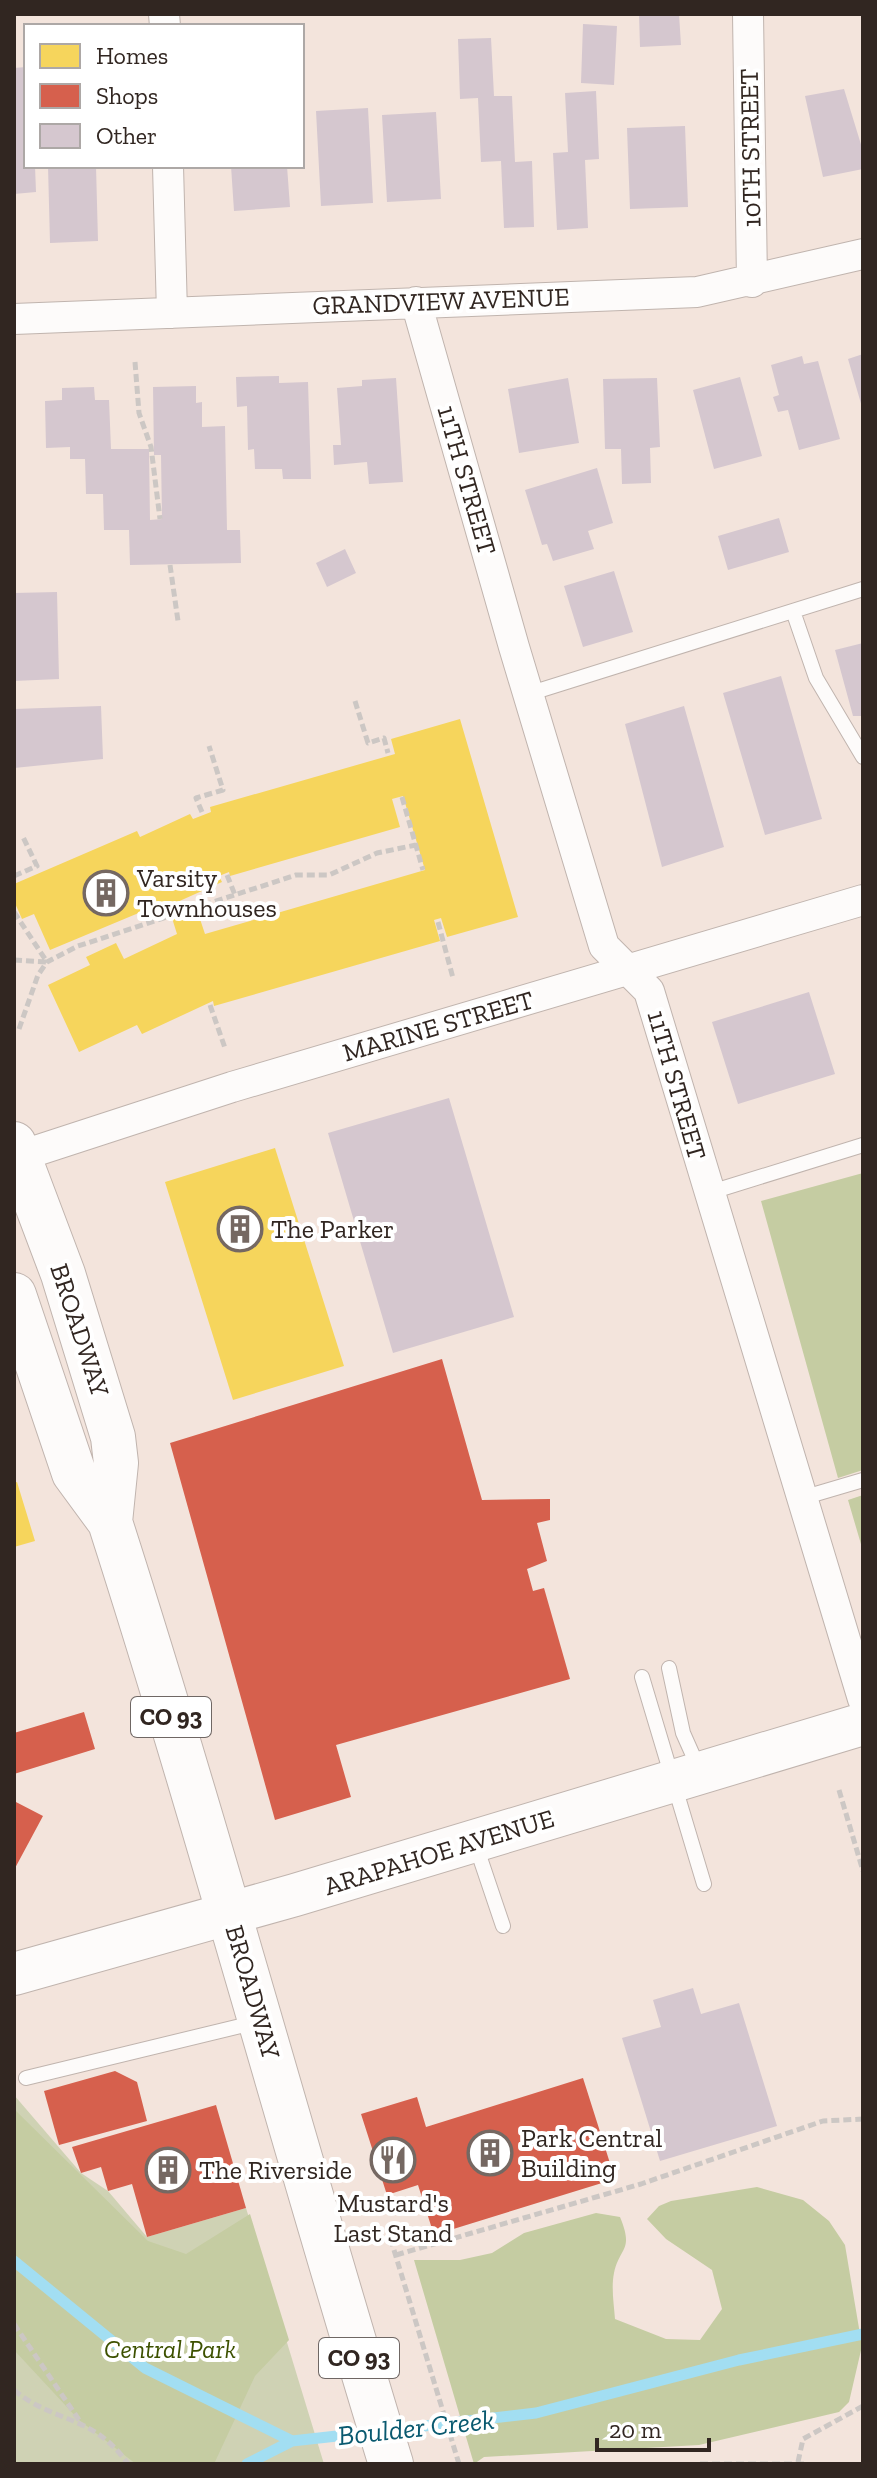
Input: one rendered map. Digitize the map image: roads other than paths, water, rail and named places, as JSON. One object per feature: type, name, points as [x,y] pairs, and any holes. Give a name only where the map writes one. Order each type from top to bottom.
[{"type":"main road","name":"BROADWAY","points":[[16,1153],[63,1274],[113,1437],[116,1463],[110,1522]]},
{"type":"main road","name":"BROADWAY","points":[[14,1295],[74,1473],[110,1522],[231,1913],[326,2252],[391,2464]]},
{"type":"street","name":"10TH STREET","points":[[748,14],[752,282]]},
{"type":"street","points":[[168,168],[172,313]]},
{"type":"street","name":"GRANDVIEW AVENUE","points":[[14,319],[697,292],[752,282],[863,254]]},
{"type":"street","name":"11TH STREET","points":[[416,302],[604,946],[649,991],[863,1699]]},
{"type":"street","name":"MARINE STREET","points":[[16,1153],[863,900]]},
{"type":"street","name":"ARAPAHOE AVENUE","points":[[14,1974],[231,1913],[863,1724]]},
{"type":"lane","points":[[528,694],[863,589]]},
{"type":"lane","points":[[793,611],[816,678],[863,757]]},
{"type":"lane","points":[[708,1193],[863,1145]]},
{"type":"lane","points":[[802,1498],[863,1480]]},
{"type":"lane","points":[[669,1668],[683,1733],[704,1884]]},
{"type":"lane","points":[[642,1677],[687,1778]]},
{"type":"lane","points":[[475,1841],[503,1926]]},
{"type":"lane","points":[[26,2078],[261,2021]]},
{"type":"waterway","name":"Boulder Creek","points":[[14,2261],[145,2368],[292,2441],[373,2432]]},
{"type":"waterway","name":"Boulder Creek","points":[[390,2430],[536,2413],[739,2360],[863,2334]]},
{"type":"waterway","points":[[247,2464],[292,2441]]},
{"type":"place","name":"Varsity Townhouses","points":[[106,893]]},
{"type":"place","name":"The Parker","points":[[240,1229]]},
{"type":"place","name":"Park Central Building","points":[[490,2153]]},
{"type":"place","name":"Mustard's Last Stand","points":[[393,2160]]},
{"type":"place","name":"The Riverside","points":[[168,2170]]},
{"type":"park label","name":"Central Park","points":[[170,2349]]}]
